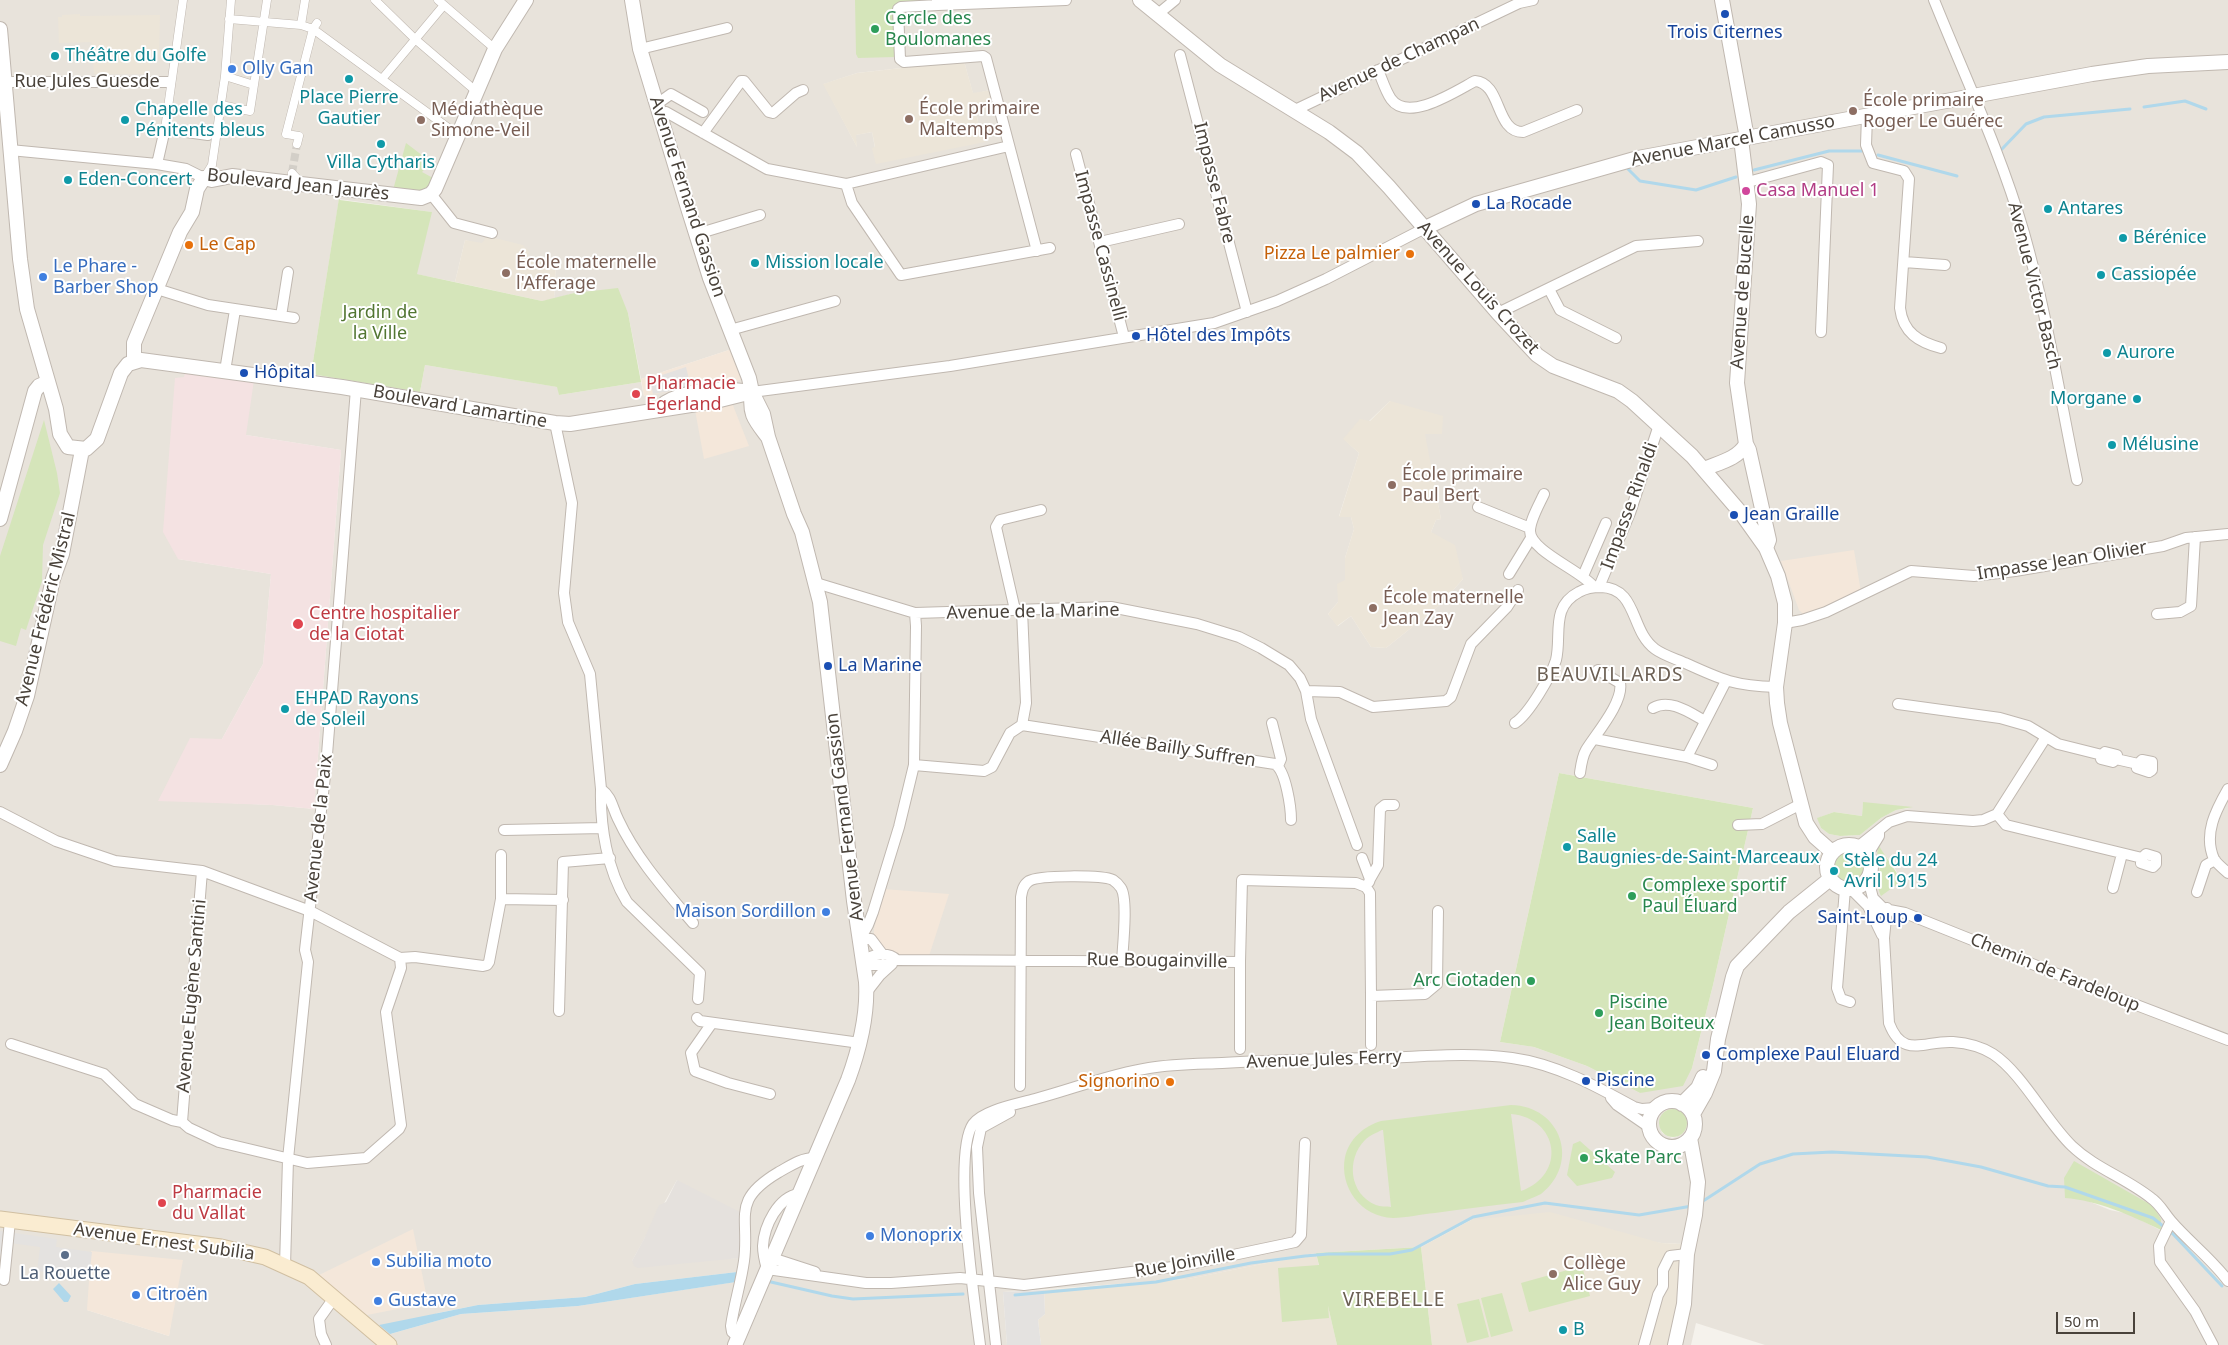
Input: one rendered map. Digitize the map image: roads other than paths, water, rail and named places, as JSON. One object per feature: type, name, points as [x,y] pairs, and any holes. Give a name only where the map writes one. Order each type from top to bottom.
[{"type":"main road","name":"Avenue Ernest Subilia","points":[[5,1220],[221,1247],[265,1257],[309,1277],[389,1345]]},
{"type":"street","points":[[157,164],[165,129],[170,82],[183,0]]},
{"type":"street","points":[[0,29],[20,260],[27,309],[54,402],[60,434],[65,444],[72,449],[80,450],[90,448],[97,439],[121,373],[128,364],[134,361],[134,343],[180,232],[192,212],[197,189],[212,165],[225,76],[231,0]]},
{"type":"street","points":[[221,105],[250,111],[267,0]]},
{"type":"street","points":[[301,25],[305,0]]},
{"type":"street","points":[[374,0],[415,39],[477,92]]},
{"type":"street","name":"Avenue Fernand Gassion","points":[[632,0],[640,49],[696,234],[710,278],[749,378],[749,392],[763,414],[768,437],[802,532],[816,583],[825,635],[864,961],[866,993],[860,1043],[842,1098],[814,1158],[736,1341]]},
{"type":"street","points":[[1038,251],[986,58],[983,56],[911,62],[902,61],[900,57],[898,10],[902,7],[938,3],[1066,0]]},
{"type":"street","name":"Avenue Louis Crozet","points":[[1140,0],[1220,65],[1329,132],[1357,153],[1537,355],[1553,366],[1618,391],[1660,425],[1704,469],[1741,513],[1766,548],[1778,576],[1785,603],[1785,623],[1776,686],[1780,724],[1801,804],[1810,830],[1832,852]]},
{"type":"street","points":[[1158,14],[1175,0]]},
{"type":"street","name":"Avenue de Champan","points":[[1293,110],[1519,3],[1533,0]]},
{"type":"street","name":"Avenue de Bucelle","points":[[1722,0],[1744,139],[1748,182],[1747,236],[1737,383],[1746,444],[1750,450],[1769,540],[1766,548]]},
{"type":"street","name":"Avenue Victor Basch","points":[[1934,0],[2004,173],[2024,233],[2041,299],[2077,480]]},
{"type":"street","points":[[492,233],[454,222],[433,191],[495,49],[524,1]]},
{"type":"street","points":[[382,79],[415,39],[441,3],[495,49]]},
{"type":"street","points":[[229,19],[315,26],[382,79],[458,135]]},
{"type":"street","points":[[297,144],[299,136],[286,134],[315,26]]},
{"type":"street","points":[[640,49],[727,28]]},
{"type":"street","name":"Impasse Fabre","points":[[1180,54],[1246,312]]},
{"type":"street","name":"Avenue Marcel Camusso","points":[[1425,228],[1476,204],[1611,165],[2092,74],[2148,66],[2228,62]]},
{"type":"street","points":[[1378,70],[1391,99],[1397,104],[1413,109],[1475,81],[1481,82],[1489,89],[1509,126],[1518,132],[1523,132],[1576,110]]},
{"type":"street","points":[[225,76],[254,85]]},
{"type":"street","points":[[703,133],[741,81],[744,81],[770,112],[773,113],[796,93],[803,90]]},
{"type":"street","name":"Rue Jules Guesde","points":[[4,82],[170,82]]},
{"type":"street","points":[[704,112],[671,94],[659,109],[767,169],[846,184],[1009,146]]},
{"type":"street","points":[[1867,116],[1866,145],[1873,163],[1904,171],[1909,179],[1900,308],[1901,319],[1910,334],[1924,344],[1942,348]]},
{"type":"street","points":[[165,129],[208,135]]},
{"type":"street","name":"Boulevard Jean Jaurès","points":[[10,150],[157,164],[186,169],[212,180],[232,176],[421,198],[433,191]]},
{"type":"street","name":"Impasse Cassinelli","points":[[1076,154],[1124,337]]},
{"type":"street","points":[[1748,182],[1821,162],[1828,165],[1821,332]]},
{"type":"street","points":[[292,173],[302,184]]},
{"type":"street","points":[[846,184],[852,203],[901,275],[1050,248]]},
{"type":"street","points":[[696,234],[760,215]]},
{"type":"street","points":[[1100,242],[1179,224]]},
{"type":"street","points":[[555,424],[570,424],[721,400],[749,392],[970,363],[1214,323],[1277,301],[1326,279],[1425,228]]},
{"type":"street","points":[[1498,313],[1636,246],[1698,242]]},
{"type":"street","points":[[1904,262],[1945,265]]},
{"type":"street","points":[[281,316],[288,272]]},
{"type":"street","points":[[157,289],[235,310],[294,318]]},
{"type":"street","points":[[1549,289],[1560,310],[1616,338]]},
{"type":"street","points":[[730,330],[835,301]]},
{"type":"street","points":[[225,370],[235,310]]},
{"type":"street","name":"Boulevard Lamartine","points":[[134,361],[152,360],[356,389],[555,424],[572,503],[564,593],[568,622],[590,674],[603,828],[610,858],[621,893],[627,902],[700,974],[698,999]]},
{"type":"street","points":[[0,519],[35,391],[39,386],[48,382]]},
{"type":"street","name":"Avenue de la Paix","points":[[285,1266],[288,1159],[308,962],[305,950],[327,758],[348,468],[356,389]]},
{"type":"street","points":[[32,407],[37,402],[54,402]]},
{"type":"street","name":"Impasse Rinaldi","points":[[1597,587],[1630,513],[1660,425]]},
{"type":"street","points":[[1704,469],[1732,457],[1743,450],[1746,444]]},
{"type":"street","name":"Avenue Frédéric Mistral","points":[[0,765],[15,731],[27,696],[53,579],[62,554],[80,450]]},
{"type":"street","points":[[1509,574],[1530,533],[1544,494]]},
{"type":"street","points":[[1478,507],[1530,533],[1540,548],[1597,587]]},
{"type":"street","points":[[914,765],[984,771],[992,767],[1010,732],[1022,724],[1026,696],[1018,610],[996,527],[1000,520],[1040,510]]},
{"type":"street","points":[[1583,576],[1606,523]]},
{"type":"street","name":"Impasse Jean Olivier","points":[[1785,623],[1802,620],[1826,612],[1911,571],[1974,576],[2163,546],[2195,537],[2228,534]]},
{"type":"street","points":[[2157,614],[2180,612],[2191,606],[2195,537]]},
{"type":"street","name":"Avenue de la Marine","points":[[816,583],[915,613],[1111,607],[1197,624],[1239,637],[1261,648],[1296,671],[1306,691],[1311,719],[1357,845]]},
{"type":"street","points":[[1515,723],[1525,715],[1552,670],[1558,651],[1559,617],[1564,607],[1578,592],[1597,587],[1615,590],[1624,595],[1629,602],[1642,635],[1656,650],[1726,681],[1749,686],[1776,686]]},
{"type":"street","points":[[1306,691],[1340,692],[1373,707],[1446,701],[1450,696],[1470,644],[1507,606],[1518,590]]},
{"type":"street","points":[[860,939],[870,919],[899,827],[914,765],[915,613]]},
{"type":"street","points":[[1580,773],[1584,755],[1613,709],[1621,688],[1620,683],[1598,670]]},
{"type":"street","points":[[1687,756],[1726,681]]},
{"type":"street","points":[[1898,704],[2000,718],[2028,726],[2058,744],[2102,755],[2104,760],[2113,762],[2116,759],[2138,764]]},
{"type":"street","points":[[1654,708],[1658,705],[1672,705],[1705,721]]},
{"type":"street","points":[[1272,723],[1281,758],[1278,766]]},
{"type":"street","name":"Allée Bailly Suffren","points":[[1022,724],[1278,766],[1289,799],[1290,820]]},
{"type":"street","points":[[1864,850],[1879,836],[1879,831],[1889,822],[1907,816],[1974,821],[1983,820],[1997,814],[2046,737]]},
{"type":"street","points":[[1595,739],[1687,756],[1712,765]]},
{"type":"street","points":[[601,789],[609,794],[617,818],[640,858],[693,923]]},
{"type":"street","points":[[2228,789],[2210,826],[2209,838],[2215,860],[2228,873]]},
{"type":"street","points":[[1738,825],[1762,824],[1801,804]]},
{"type":"street","points":[[1368,883],[1378,865],[1380,809],[1385,805],[1394,805]]},
{"type":"street","points":[[0,812],[56,841],[115,861],[202,871],[310,911],[400,958],[415,957],[487,965],[501,899],[501,855]]},
{"type":"street","points":[[1997,814],[2006,824],[2142,858]]},
{"type":"street","points":[[504,830],[603,828]]},
{"type":"street","points":[[1848,889],[1864,884],[1868,879],[1872,866],[1864,850],[1845,845],[1832,852],[1827,865],[1830,879],[1839,887],[1848,889],[1868,906],[1884,938]]},
{"type":"street","points":[[2113,888],[2122,854]]},
{"type":"street","points":[[559,1011],[563,862],[610,858]]},
{"type":"street","points":[[1362,858],[1370,901],[1370,1045]]},
{"type":"street","points":[[2197,892],[2206,865],[2215,860]]},
{"type":"street","name":"Avenue Eugène Santini","points":[[182,1122],[202,871]]},
{"type":"street","points":[[1020,1086],[1020,897],[1022,888],[1026,883],[1038,878],[1102,878],[1113,880],[1122,890],[1124,898],[1122,961]]},
{"type":"street","points":[[1680,1345],[1689,1304],[1694,1254],[1698,1182],[1690,1138],[1695,1126],[1693,1114],[1710,1082],[1733,977],[1741,960],[1789,912],[1830,879]]},
{"type":"street","points":[[1868,879],[1870,892],[1885,908],[1884,938],[1889,1023],[1894,1036],[1906,1044],[1920,1046],[1952,1042],[1976,1046],[1993,1053],[2008,1066],[2070,1144],[2085,1158],[2151,1198],[2167,1227],[2220,1270],[2228,1281]]},
{"type":"street","name":"Rue Bougainville","points":[[864,961],[872,965],[894,962],[1020,960],[1240,962],[1242,880],[1368,883]]},
{"type":"street","points":[[1848,889],[1837,988],[1841,999],[1850,1002]]},
{"type":"street","points":[[501,899],[563,900]]},
{"type":"street","name":"Chemin de Fardeloup","points":[[1868,906],[1905,913],[2228,1040]]},
{"type":"street","points":[[1371,996],[1425,994],[1437,984],[1438,911]]},
{"type":"street","name":"Rue Bougainville","points":[[860,939],[871,939],[883,955],[894,957],[894,962]]},
{"type":"street","points":[[864,961],[870,956],[883,955]]},
{"type":"street","points":[[11,1044],[104,1074],[135,1104],[172,1120],[182,1122],[189,1128],[219,1142],[307,1163],[361,1159],[370,1155],[398,1129],[401,1119],[386,1012],[401,968],[400,958]]},
{"type":"street","points":[[866,993],[880,975],[894,962]]},
{"type":"street","points":[[1240,962],[1240,1049]]},
{"type":"street","points":[[696,1018],[700,1021],[712,1023],[860,1043]]},
{"type":"street","points":[[712,1023],[691,1053],[695,1071],[728,1083],[770,1094]]},
{"type":"street","points":[[1682,1104],[1698,1088],[1718,1040]]},
{"type":"street","name":"Avenue Jules Ferry","points":[[980,1345],[964,1174],[965,1155],[970,1128],[981,1116],[1009,1106],[1109,1077],[1160,1067],[1301,1059],[1470,1055],[1514,1058],[1540,1064],[1572,1075],[1606,1094],[1642,1109],[1656,1108]]},
{"type":"street","name":"Avenue Jules Ferry","points":[[1606,1094],[1617,1105],[1649,1127]]},
{"type":"street","name":"Avenue Jules Ferry","points":[[996,1345],[979,1193],[976,1147],[981,1128],[1038,1098]]},
{"type":"street","points":[[1690,1138],[1677,1146],[1671,1147],[1659,1143],[1651,1134],[1649,1127],[1650,1117],[1656,1108],[1666,1102],[1682,1104],[1693,1114]]},
{"type":"street","name":"Rue Joinville","points":[[770,1264],[866,1283],[892,1284],[960,1278],[1024,1285],[1158,1270],[1295,1242],[1301,1235],[1305,1143]]},
{"type":"street","points":[[1677,1146],[1695,1161]]},
{"type":"street","points":[[736,1341],[731,1326],[745,1253],[744,1218],[747,1203],[754,1190],[762,1182],[807,1158],[814,1158]]},
{"type":"street","points":[[1675,1345],[1684,1304],[1687,1254],[1695,1219]]},
{"type":"street","points":[[4,1280],[5,1220]]},
{"type":"street","points":[[2167,1227],[2159,1246],[2160,1262],[2195,1311],[2213,1345]]},
{"type":"street","points":[[1644,1345],[1658,1295],[1663,1286],[1663,1270],[1670,1256],[1687,1254]]},
{"type":"street","points":[[326,1345],[321,1334],[319,1319],[334,1298]]},
{"type":"water","points":[[737,1272],[736,1282],[578,1306],[461,1314],[390,1334],[379,1325],[478,1305],[585,1297],[635,1284]]},
{"type":"water","points":[[59,1283],[71,1296],[68,1302],[64,1302],[53,1289]]},
{"type":"waterway","points":[[2144,107],[2185,101],[2206,109]]},
{"type":"waterway","points":[[2002,149],[2026,124],[2044,117],[2130,109]]},
{"type":"waterway","points":[[1754,170],[1829,151],[1862,151]]},
{"type":"waterway","points":[[1878,155],[1957,176]]},
{"type":"waterway","points":[[1628,169],[1640,181],[1696,190],[1736,177]]},
{"type":"waterway","points":[[1700,1203],[1760,1164],[1793,1154],[1832,1152],[1927,1157],[1981,1167],[2048,1186],[2065,1187],[2153,1218],[2173,1234],[2222,1286]]},
{"type":"waterway","points":[[1015,1295],[1156,1282],[1251,1263],[1305,1256],[1390,1254],[1412,1250],[1473,1217],[1545,1203],[1639,1215],[1692,1206]]},
{"type":"waterway","points":[[771,1282],[853,1299],[963,1294]]},
{"type":"tunnel","points":[[292,173],[297,144]]},
{"type":"place","name":"Trois Citernes","points":[[1725,14]]},
{"type":"place","name":"Cercle des Boulomanes","points":[[875,29]]},
{"type":"place","name":"Théâtre du Golfe","points":[[55,56]]},
{"type":"place","name":"Olly Gan","points":[[232,69]]},
{"type":"place","name":"Place Pierre Gautier","points":[[349,79]]},
{"type":"place","name":"École primaire Roger Le Guérec","points":[[1853,111]]},
{"type":"place","name":"École primaire Maltemps","points":[[909,119]]},
{"type":"place","name":"Chapelle des Pénitents bleus","points":[[125,120]]},
{"type":"place","name":"Médiathèque Simone-Veil","points":[[421,120]]},
{"type":"place","name":"Villa Cytharis","points":[[381,144]]},
{"type":"place","name":"Eden-Concert","points":[[68,180]]},
{"type":"place","name":"Casa Manuel 1","points":[[1746,191]]},
{"type":"place","name":"La Rocade","points":[[1476,204]]},
{"type":"place","name":"Antares","points":[[2048,209]]},
{"type":"place","name":"Bérénice","points":[[2123,238]]},
{"type":"place","name":"Le Cap","points":[[189,245]]},
{"type":"place","name":"Pizza Le palmier","points":[[1410,254]]},
{"type":"place","name":"Mission locale","points":[[755,263]]},
{"type":"place","name":"École maternelle l'Afferage","points":[[506,273]]},
{"type":"place","name":"Cassiopée","points":[[2101,275]]},
{"type":"place","name":"Le Phare - Barber Shop","points":[[43,277]]},
{"type":"place","name":"Hôtel des Impôts","points":[[1136,336]]},
{"type":"place","name":"Aurore","points":[[2107,353]]},
{"type":"place","name":"Hôpital","points":[[244,373]]},
{"type":"place","name":"Pharmacie Egerland","points":[[636,394]]},
{"type":"place","name":"Morgane","points":[[2137,399]]},
{"type":"place","name":"Mélusine","points":[[2112,445]]},
{"type":"place","name":"École primaire Paul Bert","points":[[1392,485]]},
{"type":"place","name":"Jean Graille","points":[[1734,515]]},
{"type":"place","name":"École maternelle Jean Zay","points":[[1373,608]]},
{"type":"place","name":"Centre hospitalier de la Ciotat","points":[[298,624]]},
{"type":"place","name":"La Marine","points":[[828,666]]},
{"type":"place","name":"EHPAD Rayons de Soleil","points":[[285,709]]},
{"type":"place","name":"Salle Baugnies-de-Saint-Marceaux","points":[[1567,847]]},
{"type":"place","name":"Stèle du 24 Avril 1915","points":[[1834,871]]},
{"type":"place","name":"Complexe sportif Paul Éluard","points":[[1632,896]]},
{"type":"place","name":"Maison Sordillon","points":[[826,912]]},
{"type":"place","name":"Saint-Loup","points":[[1918,918]]},
{"type":"place","name":"Arc Ciotaden","points":[[1531,981]]},
{"type":"place","name":"Piscine Jean Boiteux","points":[[1599,1013]]},
{"type":"place","name":"Complexe Paul Eluard","points":[[1706,1055]]},
{"type":"place","name":"Piscine","points":[[1586,1081]]},
{"type":"place","name":"Signorino","points":[[1170,1082]]},
{"type":"place","name":"Skate Parc","points":[[1584,1158]]},
{"type":"place","name":"Pharmacie du Vallat","points":[[162,1203]]},
{"type":"place","name":"Monoprix","points":[[870,1236]]},
{"type":"place","name":"La Rouette","points":[[65,1255]]},
{"type":"place","name":"Subilia moto","points":[[376,1262]]},
{"type":"place","name":"Collège Alice Guy","points":[[1553,1274]]},
{"type":"place","name":"Citroën","points":[[136,1295]]},
{"type":"place","name":"Gustave","points":[[378,1301]]},
{"type":"place","name":"B","points":[[1563,1330]]},
{"type":"district","name":"BEAUVILLARDS","points":[[1610,676]]},
{"type":"district","name":"VIREBELLE","points":[[1394,1301]]},
{"type":"park label","name":"Jardin de la Ville","points":[[380,323]]}]
